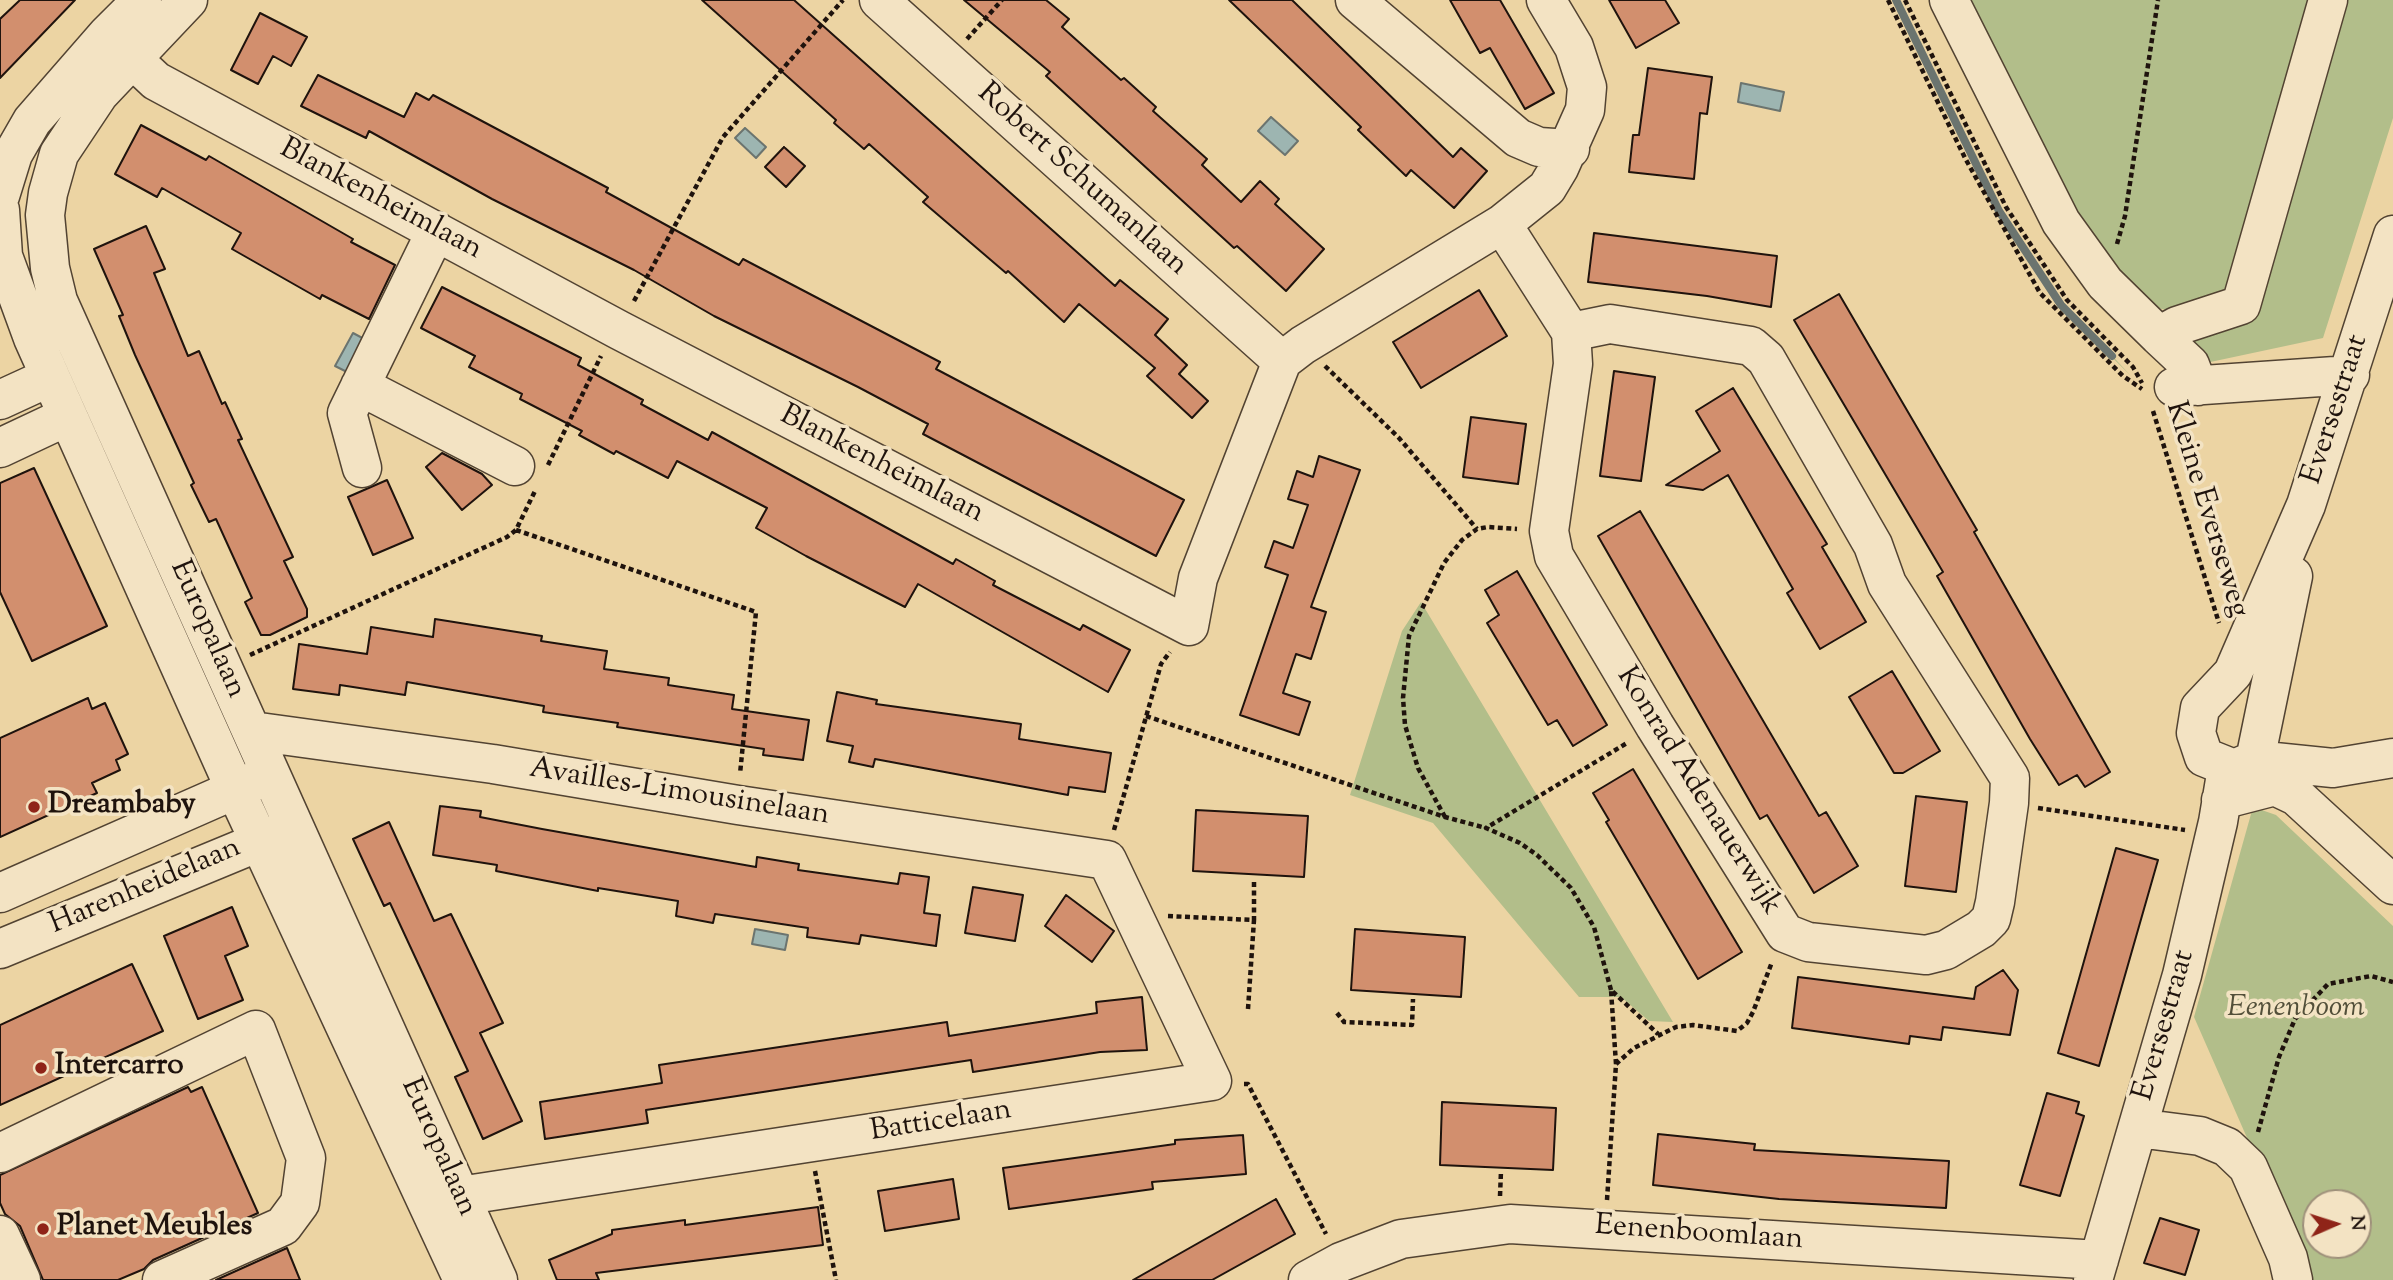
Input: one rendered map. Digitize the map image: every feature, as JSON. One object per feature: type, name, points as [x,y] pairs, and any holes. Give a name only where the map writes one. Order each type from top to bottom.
[{"type":"street","name":"Europalaan","points":[[142,0],[83,115],[59,154],[48,193],[45,215],[50,268],[58,301],[270,774],[277,834],[443,1199],[498,1280]]},
{"type":"street","name":"Europalaan","points":[[0,195],[13,154],[33,121],[119,47],[188,0]]},
{"type":"street","name":"Robert Schumanlaan","points":[[879,0],[1293,353]]},
{"type":"street","points":[[1355,0],[1518,138],[1539,147],[1570,149]]},
{"type":"street","points":[[1189,626],[1198,578],[1293,353],[1502,224],[1547,188],[1570,149],[1585,110],[1587,87],[1574,47],[1546,0]]},
{"type":"street","points":[[1949,0],[2061,222],[2105,283],[2190,365],[2172,389]]},
{"type":"street","points":[[2159,336],[2177,326],[2241,305],[2328,0]]},
{"type":"street","name":"Blankenheimlaan","points":[[119,47],[156,81],[617,328],[1189,626]]},
{"type":"street","name":"Europalaan","points":[[0,210],[3,256],[8,274],[50,377],[235,789],[277,834]]},
{"type":"street","name":"Konrad Adenauerwijk","points":[[1502,224],[1571,332],[1573,364],[1549,531],[1554,556],[1655,726],[1785,933],[1808,942],[1926,955],[1947,950],[1981,929],[1991,919],[2009,803],[2010,778],[1886,584],[1873,545],[1761,351],[1743,344],[1610,324],[1571,332]]},
{"type":"street","points":[[362,468],[347,413],[436,231]]},
{"type":"street","name":"Eversestraat","points":[[2096,1270],[2182,975],[2306,505],[2393,235]]},
{"type":"street","points":[[2172,389],[2350,375]]},
{"type":"street","points":[[0,400],[50,377]]},
{"type":"street","points":[[360,386],[533,473]]},
{"type":"street","points":[[0,448],[68,416]]},
{"type":"street","name":"Eversestraat","points":[[2230,791],[2204,757],[2196,733],[2200,708],[2233,673],[2306,505]]},
{"type":"street","name":"Availles-Limousinelaan","points":[[251,731],[494,764],[737,805],[1107,860]]},
{"type":"street","points":[[2230,791],[2333,768],[2393,758]]},
{"type":"street","name":"Harenheidelaan","points":[[0,893],[270,774]]},
{"type":"street","points":[[2230,791],[2275,786],[2296,796],[2393,885]]},
{"type":"street","name":"Harenheidelaan","points":[[0,949],[277,834]]},
{"type":"street","points":[[1107,860],[1212,1081]]},
{"type":"street","points":[[0,1153],[256,1030],[306,1158],[300,1203],[283,1226],[162,1280]]},
{"type":"street","name":"Batticelaan","points":[[443,1199],[1212,1081]]},
{"type":"street","points":[[2138,1128],[2200,1136],[2227,1147],[2248,1167],[2288,1258],[2293,1280]]},
{"type":"street","name":"Europalaan","points":[[443,1199],[463,1280]]},
{"type":"street","name":"Eenenboomlaan","points":[[1325,1271],[1401,1239],[1462,1228],[1510,1224],[1605,1229],[2096,1270]]},
{"type":"street","points":[[0,1235],[21,1280]]},
{"type":"path","points":[[222,668],[443,568],[516,530],[533,473],[723,136],[843,0]]},
{"type":"path","points":[[948,61],[1002,0]]},
{"type":"path","points":[[1888,0],[1965,159],[2040,293],[2123,376],[2172,389]]},
{"type":"path","points":[[2105,283],[2125,216],[2158,0]]},
{"type":"path","points":[[1293,353],[1399,438],[1477,529]]},
{"type":"path","name":"Kleine Everseweg","points":[[2172,389],[2220,628]]},
{"type":"path","points":[[1445,817],[1411,750],[1405,725],[1405,670],[1409,636],[1444,563],[1462,540],[1477,529],[1488,527],[1549,531]]},
{"type":"path","points":[[516,530],[756,612],[737,805]]},
{"type":"path","points":[[1107,860],[1161,664],[1189,626]]},
{"type":"path","points":[[1146,716],[1445,817],[1486,828],[1520,843],[1537,855],[1571,888],[1594,927],[1611,990],[1616,1064],[1605,1229]]},
{"type":"path","points":[[1486,828],[1655,726]]},
{"type":"path","points":[[2009,803],[2230,791]]},
{"type":"path","points":[[1248,1009],[1254,881]]},
{"type":"path","points":[[1136,920],[1152,915],[1254,920]]},
{"type":"path","points":[[1616,1064],[1634,1048],[1658,1034],[1693,1025],[1737,1031],[1747,1023],[1785,933]]},
{"type":"path","points":[[2248,1167],[2278,1057],[2295,1019],[2328,984],[2371,976],[2393,982]]},
{"type":"path","points":[[1611,990],[1658,1034]]},
{"type":"path","points":[[1337,1013],[1344,1022],[1412,1025],[1413,999]]},
{"type":"path","points":[[1212,1081],[1248,1084],[1325,1271]]},
{"type":"path","points":[[810,1143],[836,1280]]},
{"type":"green space","points":[[1894,0],[1898,0],[1984,178],[2030,257],[2063,303],[2131,376],[2060,306],[2026,259],[1980,180]]},
{"type":"green space","points":[[1964,0],[2393,0],[2393,118],[2323,338],[2201,364],[2174,312],[2150,306],[2112,272],[1981,39]]},
{"type":"green space","points":[[1421,602],[1673,1022],[1649,1021],[1621,997],[1579,997],[1433,823],[1350,795],[1402,631]]},
{"type":"green space","name":"Eenenboom","points":[[2253,807],[2276,815],[2393,926],[2393,1280],[2305,1280],[2298,1254],[2194,1017]]},
{"type":"water","points":[[1741,83],[1784,92],[1780,111],[1738,102]]},
{"type":"water","points":[[1271,117],[1298,141],[1285,155],[1258,131]]},
{"type":"water","points":[[745,128],[766,147],[756,158],[735,138]]},
{"type":"water","points":[[353,333],[368,341],[351,374],[335,366]]},
{"type":"water","points":[[755,929],[788,935],[785,950],[752,944]]},
{"type":"building","points":[[20,0],[75,0],[0,78],[0,19]]},
{"type":"building","points":[[702,0],[794,0],[1115,286],[1120,280],[1168,319],[1155,335],[1187,365],[1179,374],[1208,401],[1192,418],[1147,376],[1155,368],[1079,304],[1064,322],[1008,271],[1006,273],[923,202],[928,197],[869,144],[864,149],[834,123],[836,120]]},
{"type":"building","points":[[964,0],[1046,0],[1069,19],[1062,27],[1121,80],[1124,78],[1156,107],[1153,111],[1207,159],[1202,165],[1241,202],[1260,181],[1279,199],[1275,204],[1324,249],[1286,291],[1237,246],[1234,248],[1046,76],[1050,72]]},
{"type":"building","points":[[1229,0],[1292,0],[1453,157],[1461,148],[1487,171],[1454,208],[1411,170],[1406,176],[1358,130],[1361,127]]},
{"type":"building","points":[[1450,0],[1500,0],[1554,93],[1525,109],[1490,48],[1480,53]]},
{"type":"building","points":[[1609,0],[1665,0],[1679,23],[1636,48]]},
{"type":"building","points":[[260,13],[307,37],[291,66],[273,56],[258,84],[231,70]]},
{"type":"building","points":[[1648,68],[1712,77],[1707,114],[1700,113],[1694,179],[1629,172],[1633,135],[1639,135]]},
{"type":"building","points":[[318,75],[404,117],[416,93],[429,100],[433,95],[608,188],[606,192],[739,265],[743,259],[940,362],[936,369],[1184,500],[1156,556],[923,434],[928,424],[858,387],[714,316],[634,270],[492,199],[369,131],[366,138],[301,106]]},
{"type":"building","points":[[141,125],[206,160],[209,156],[353,239],[351,242],[395,265],[369,319],[322,295],[320,299],[232,249],[241,233],[162,188],[157,197],[115,174]]},
{"type":"building","points":[[784,147],[805,166],[786,187],[765,167]]},
{"type":"building","points":[[146,226],[165,269],[154,273],[188,356],[199,351],[222,404],[225,402],[242,439],[238,440],[293,557],[284,561],[307,609],[307,617],[270,635],[261,635],[245,602],[252,598],[216,519],[209,522],[191,485],[194,483],[135,355],[119,316],[123,315],[94,249]]},
{"type":"building","points":[[1594,233],[1777,256],[1771,307],[1707,296],[1588,282]]},
{"type":"building","points":[[442,287],[581,358],[578,365],[643,400],[641,404],[708,440],[712,432],[953,564],[956,559],[995,581],[993,585],[1080,630],[1083,625],[1130,650],[1108,692],[918,584],[905,607],[806,556],[756,528],[767,508],[677,461],[668,478],[579,435],[582,431],[520,399],[522,394],[469,367],[475,356],[421,328]]},
{"type":"building","points":[[1479,290],[1507,336],[1421,388],[1393,342]]},
{"type":"building","points":[[1839,294],[1977,530],[1974,532],[2110,772],[2085,787],[2077,775],[2059,785],[2030,739],[1937,576],[1943,572],[1794,320]]},
{"type":"building","points":[[1614,371],[1655,377],[1641,481],[1600,476]]},
{"type":"building","points":[[1733,388],[1827,544],[1822,547],[1866,622],[1820,649],[1787,593],[1793,589],[1728,475],[1703,490],[1666,485],[1720,451],[1696,411]]},
{"type":"building","points":[[1471,417],[1526,424],[1518,484],[1463,477]]},
{"type":"building","points":[[442,453],[482,474],[492,485],[462,510],[426,467]]},
{"type":"building","points":[[1319,456],[1360,470],[1311,607],[1326,612],[1311,659],[1296,654],[1283,693],[1310,702],[1299,735],[1240,715],[1288,575],[1265,567],[1274,541],[1293,548],[1308,505],[1288,499],[1297,471],[1313,477]]},
{"type":"building","points":[[34,468],[107,626],[32,661],[0,592],[0,483]]},
{"type":"building","points":[[387,480],[413,538],[373,555],[348,497]]},
{"type":"building","points":[[1640,511],[1819,816],[1826,812],[1858,866],[1814,893],[1767,815],[1760,819],[1598,536]]},
{"type":"building","points":[[1517,571],[1607,725],[1573,746],[1557,720],[1548,725],[1487,623],[1499,615],[1485,590]]},
{"type":"building","points":[[435,619],[542,636],[541,641],[607,651],[604,669],[669,678],[668,685],[734,695],[732,709],[809,720],[803,760],[763,755],[764,749],[617,727],[618,723],[543,712],[544,706],[407,682],[405,695],[340,685],[339,695],[293,689],[299,644],[367,654],[371,627],[433,637]]},
{"type":"building","points":[[1892,671],[1940,751],[1903,773],[1894,773],[1849,697]]},
{"type":"building","points":[[837,692],[877,700],[876,704],[1021,724],[1019,739],[1111,753],[1105,792],[1069,787],[1068,795],[875,759],[873,767],[849,762],[853,746],[827,741]]},
{"type":"building","points":[[88,698],[92,709],[105,703],[128,754],[116,760],[120,770],[92,783],[97,793],[0,837],[0,738]]},
{"type":"building","points":[[1633,769],[1742,952],[1698,979],[1606,822],[1609,820],[1593,793]]},
{"type":"building","points":[[1916,796],[1967,802],[1956,892],[1905,886]]},
{"type":"building","points":[[440,806],[481,811],[480,817],[542,829],[756,867],[757,857],[799,864],[798,870],[898,884],[900,873],[929,877],[924,913],[940,915],[936,946],[861,935],[859,944],[807,937],[808,928],[715,914],[713,923],[676,916],[678,901],[598,888],[598,891],[496,871],[497,865],[433,855]]},
{"type":"building","points":[[1196,810],[1308,816],[1304,877],[1193,871]]},
{"type":"building","points":[[389,822],[434,921],[451,914],[503,1023],[480,1033],[522,1121],[483,1139],[455,1077],[468,1071],[390,903],[384,906],[353,839]]},
{"type":"building","points":[[2116,848],[2158,860],[2099,1066],[2058,1053]]},
{"type":"building","points":[[973,887],[1023,895],[1015,941],[965,933]]},
{"type":"building","points":[[1066,895],[1114,931],[1092,962],[1045,926]]},
{"type":"building","points":[[232,907],[248,946],[225,956],[243,1000],[198,1019],[164,936]]},
{"type":"building","points":[[1355,929],[1465,937],[1461,997],[1351,990]]},
{"type":"building","name":"Intercarro","points":[[132,964],[163,1031],[0,1105],[0,1025]]},
{"type":"building","points":[[2003,970],[2018,990],[2010,1035],[1943,1027],[1941,1040],[1910,1036],[1909,1044],[1792,1028],[1798,977],[1974,999],[1976,987]]},
{"type":"building","points":[[1142,997],[1147,1050],[1100,1052],[973,1072],[971,1060],[646,1110],[648,1123],[545,1139],[540,1102],[662,1083],[659,1065],[947,1022],[949,1036],[1097,1013],[1096,1002]]},
{"type":"building","points":[[188,1087],[191,1092],[202,1087],[258,1213],[153,1260],[144,1269],[118,1280],[43,1280],[20,1226],[5,1214],[0,1203],[0,1175]]},
{"type":"building","points":[[2047,1093],[2079,1102],[2076,1113],[2084,1116],[2060,1196],[2020,1185]]},
{"type":"building","points":[[1442,1102],[1556,1108],[1553,1170],[1440,1165]]},
{"type":"building","points":[[1658,1134],[1755,1144],[1754,1150],[1949,1161],[1946,1208],[1779,1199],[1653,1185]]},
{"type":"building","points":[[1243,1135],[1246,1174],[1152,1182],[1153,1189],[1009,1209],[1003,1168],[1175,1144],[1175,1140]]},
{"type":"building","points":[[953,1179],[959,1219],[885,1231],[878,1191]]},
{"type":"building","points":[[1276,1199],[1295,1234],[1212,1280],[1133,1280]]},
{"type":"building","points":[[818,1207],[823,1245],[596,1273],[599,1280],[557,1280],[549,1260],[612,1234],[612,1230],[685,1220],[685,1225]]},
{"type":"building","points":[[2160,1218],[2199,1230],[2185,1275],[2144,1263]]},
{"type":"building","points":[[287,1248],[300,1280],[216,1280]]},
{"type":"waterway","points":[[1896,0],[1999,211],[2061,305],[2112,356]]},
{"type":"place","name":"Dreambaby","points":[[34,807]]},
{"type":"place","name":"Intercarro","points":[[41,1068]]},
{"type":"place","name":"Planet Meubles","points":[[43,1229]]}]
